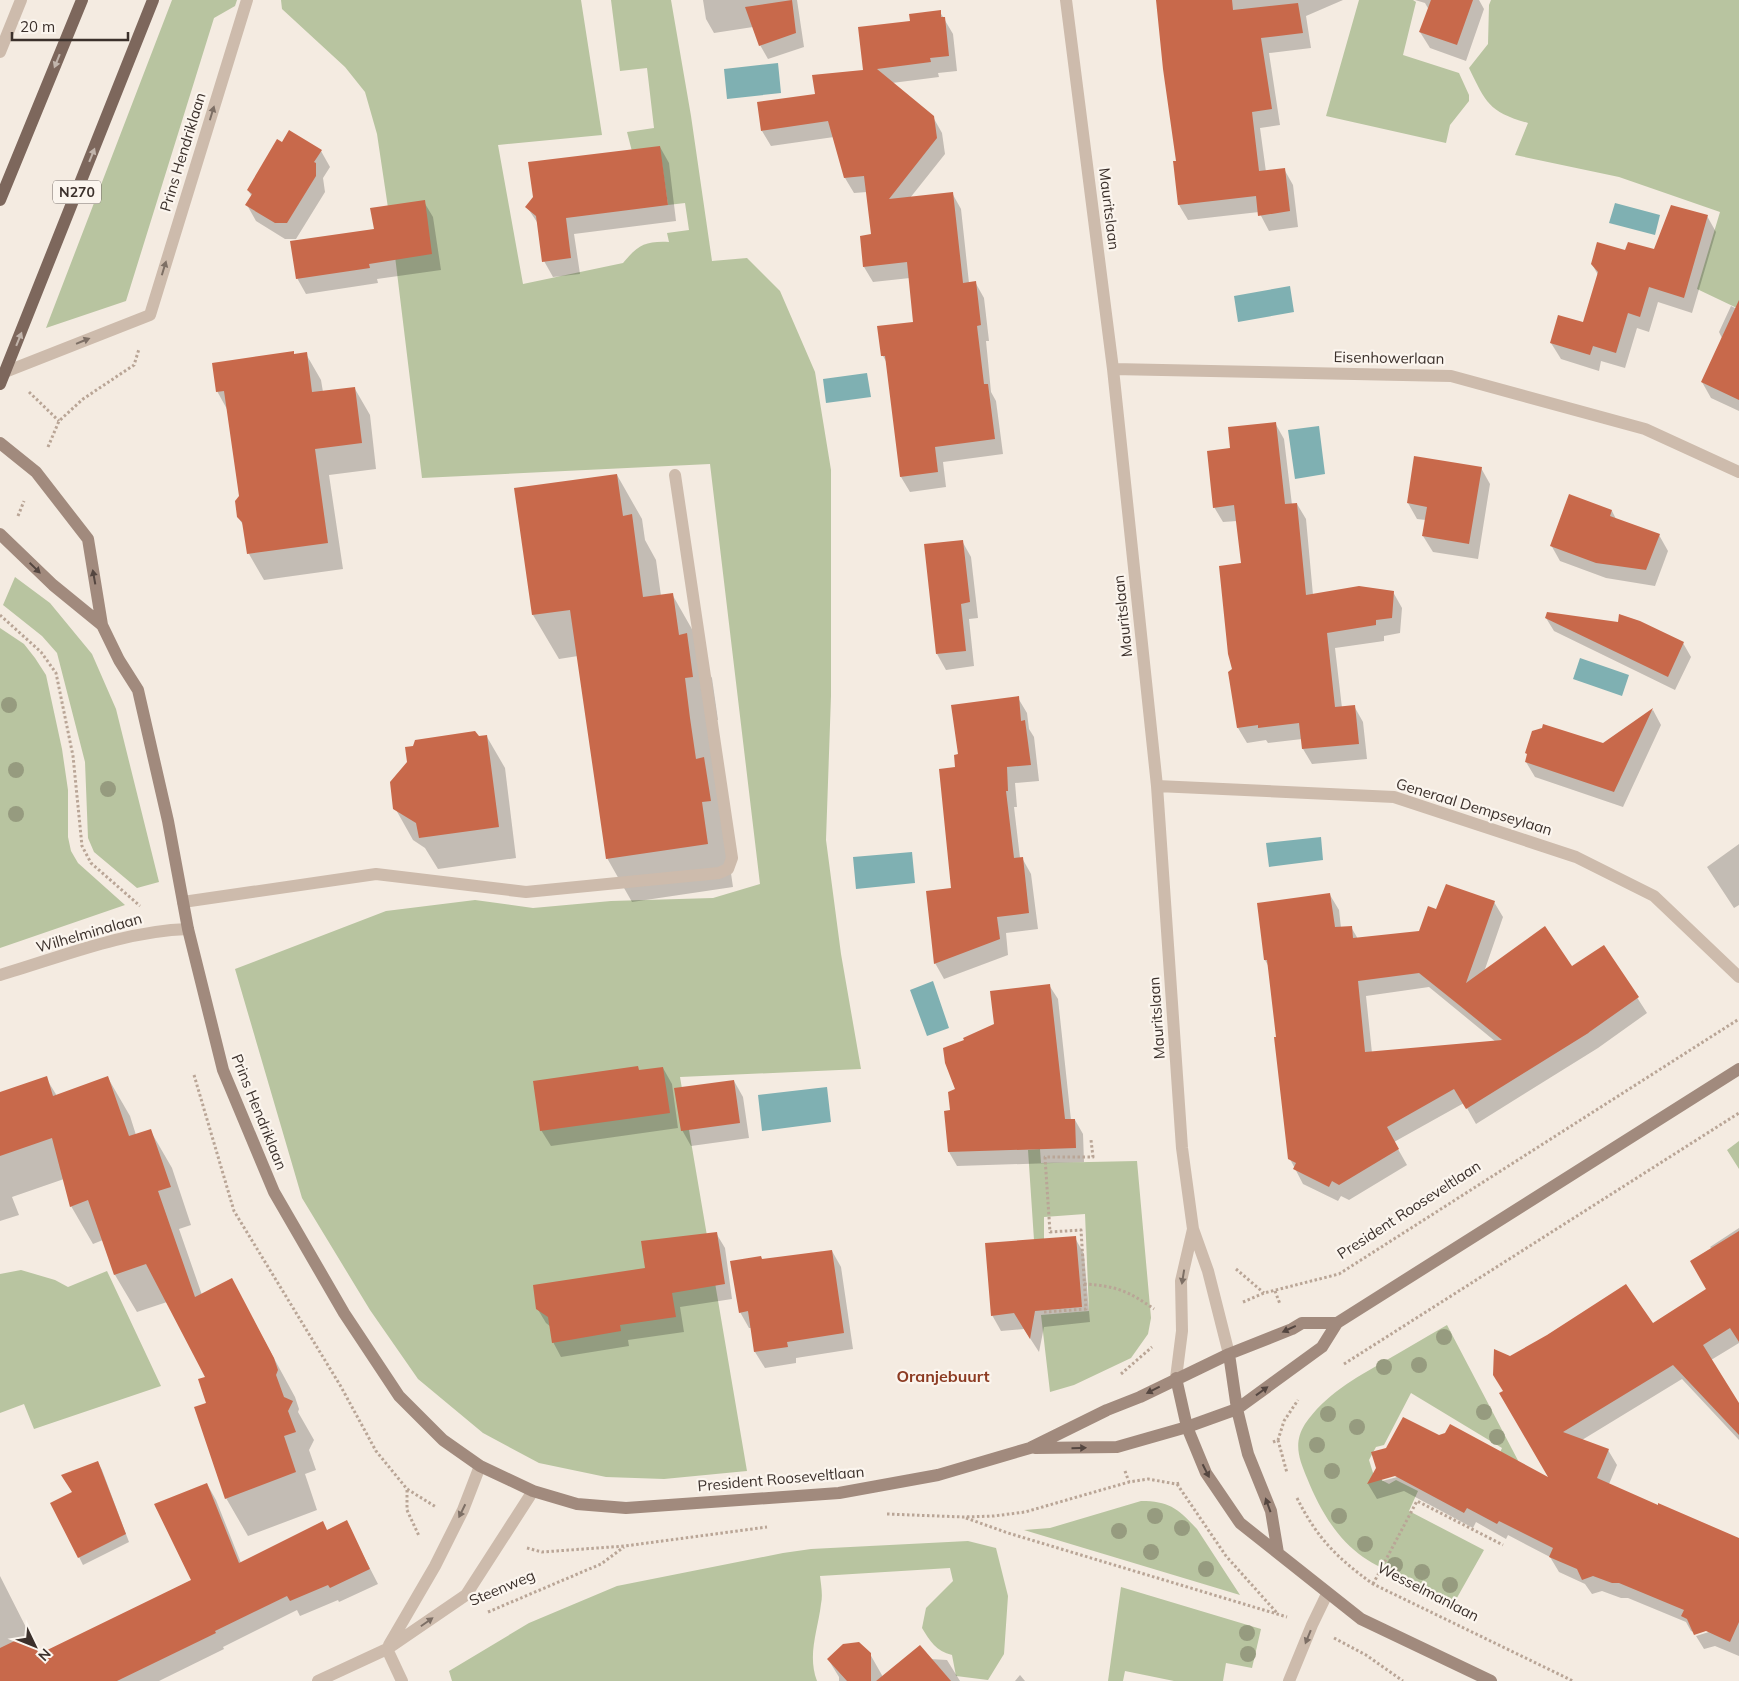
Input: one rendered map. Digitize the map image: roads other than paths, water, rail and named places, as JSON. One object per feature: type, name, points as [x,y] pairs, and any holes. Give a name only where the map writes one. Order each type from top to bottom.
[{"type":"main road","points":[[0,200],[82,0]]},
{"type":"main road","name":"N270","points":[[3,378],[153,0]]},
{"type":"street","points":[[0,52],[21,0]]},
{"type":"street","name":"Prins Hendriklaan","points":[[3,378],[150,314],[247,0]]},
{"type":"street","name":"Mauritslaan","points":[[1066,0],[1113,369],[1157,786],[1182,1148],[1193,1229],[1208,1271],[1229,1354]]},
{"type":"street","name":"Eisenhowerlaan","points":[[1113,369],[1451,376],[1645,430],[1739,472]]},
{"type":"street","name":"Prins Hendriklaan","points":[[0,443],[36,472],[88,539],[102,625],[119,660],[138,690],[168,821],[188,928],[223,1070],[274,1192],[344,1313],[399,1396],[443,1440],[480,1466],[533,1492]]},
{"type":"street","points":[[183,902],[376,874],[526,892],[719,873],[728,869],[732,858],[675,475]]},
{"type":"street","name":"Prins Hendriklaan","points":[[4,538],[53,585],[102,625]]},
{"type":"street","name":"Generaal Dempseylaan","points":[[1157,786],[1394,797],[1576,857],[1654,896],[1739,977]]},
{"type":"street","name":"Wilhelminalaan","points":[[0,975],[121,938],[163,930],[188,928]]},
{"type":"street","name":"President Rooseveltlaan","points":[[1030,1448],[1117,1447],[1187,1427],[1237,1409],[1322,1347],[1336,1323],[1739,1069]]},
{"type":"street","name":"Mauritslaan","points":[[1176,1378],[1182,1331],[1181,1281],[1193,1229]]},
{"type":"street","name":"President Rooseveltlaan","points":[[533,1492],[577,1504],[626,1508],[839,1493],[938,1475],[1030,1448],[1107,1410],[1140,1397],[1176,1378],[1302,1323],[1336,1323]]},
{"type":"street","points":[[1229,1354],[1237,1409],[1248,1454],[1271,1511],[1278,1553]]},
{"type":"street","points":[[1176,1378],[1187,1427],[1206,1473],[1240,1523],[1361,1619],[1491,1681]]},
{"type":"street","points":[[402,1681],[387,1650],[435,1566],[463,1510],[480,1466]]},
{"type":"street","name":"Steenweg","points":[[318,1681],[387,1650],[466,1595],[533,1492]]},
{"type":"street","points":[[1290,1681],[1312,1625],[1328,1594]]},
{"type":"water","points":[[778,63],[781,93],[727,99],[724,69]]},
{"type":"water","points":[[1615,203],[1660,215],[1655,235],[1609,223]]},
{"type":"water","points":[[1290,286],[1294,312],[1238,322],[1234,296]]},
{"type":"water","points":[[867,373],[871,397],[826,403],[823,379]]},
{"type":"water","points":[[1319,426],[1325,474],[1295,479],[1288,430]]},
{"type":"water","points":[[1580,658],[1629,675],[1622,696],[1573,679]]},
{"type":"water","points":[[1321,837],[1323,860],[1269,867],[1266,843]]},
{"type":"water","points":[[912,852],[915,883],[856,889],[853,857]]},
{"type":"water","points":[[933,981],[949,1028],[927,1036],[910,990]]},
{"type":"water","points":[[827,1087],[831,1122],[762,1131],[758,1095]]},
{"type":"district","name":"Oranjebuurt","points":[[943,1376]]}]
